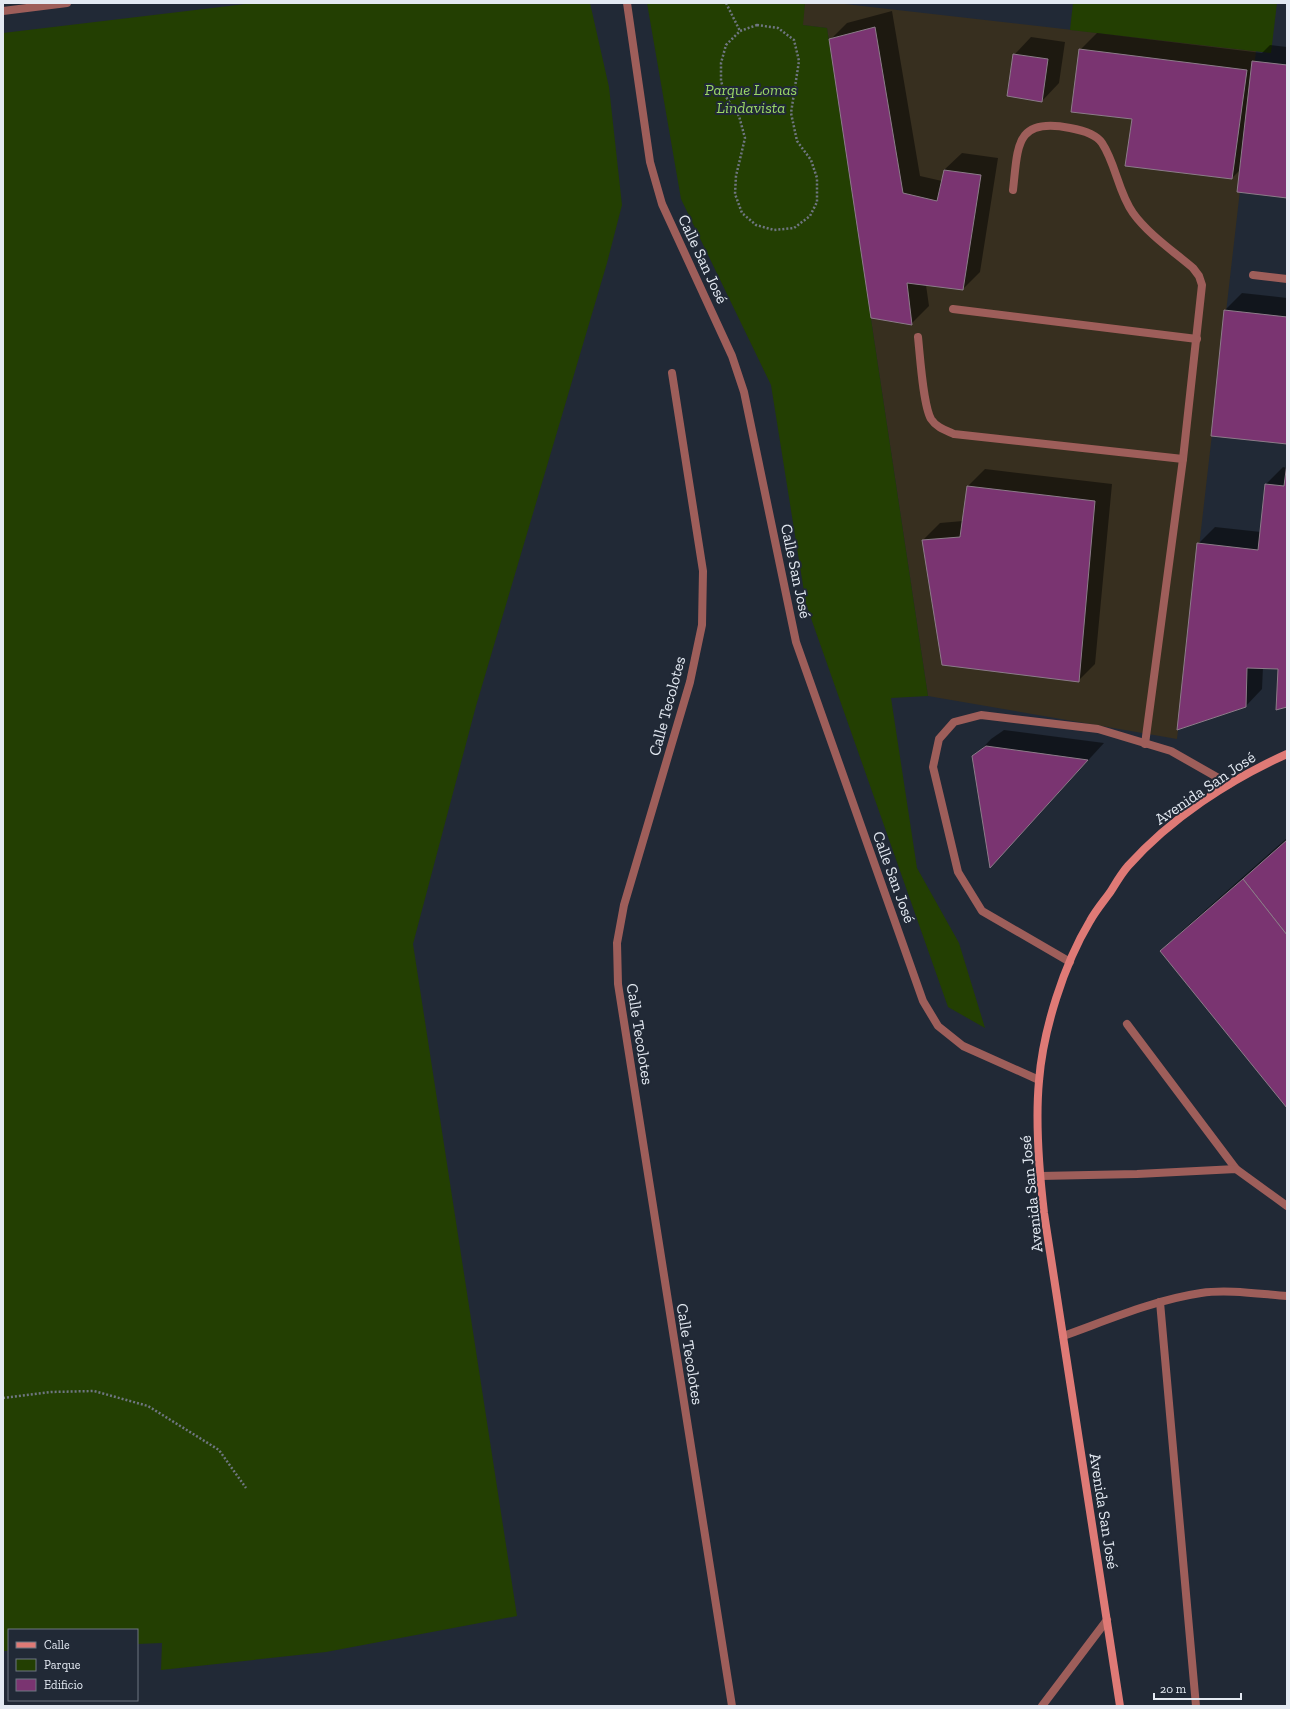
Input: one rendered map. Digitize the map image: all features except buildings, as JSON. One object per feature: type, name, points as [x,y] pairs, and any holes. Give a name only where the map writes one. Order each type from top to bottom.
[{"type":"main road","name":"Avenida San José","points":[[1120,1706],[1040,1176],[1039,1080],[1051,1015],[1070,962],[1090,921],[1128,867],[1172,823],[1229,784],[1266,763],[1287,754]]},
{"type":"street","points":[[3,11],[18,6],[67,3]]},
{"type":"street","name":"Calle San José","points":[[626,3],[650,162],[662,204],[732,356],[744,392],[796,642],[924,1001],[938,1026],[963,1046],[1039,1080]]},
{"type":"street","points":[[1013,190],[1018,151],[1024,135],[1038,126],[1054,125],[1086,132],[1102,142],[1132,212],[1141,223],[1193,268],[1199,276],[1202,285],[1183,459],[1145,744]]},
{"type":"street","points":[[1253,275],[1287,279]]},
{"type":"street","points":[[953,309],[1197,339]]},
{"type":"street","points":[[918,337],[927,407],[931,419],[940,429],[954,434],[1183,459]]},
{"type":"street","name":"Calle Tecolotes","points":[[672,373],[703,571],[702,625],[690,682],[624,905],[617,943],[618,984],[732,1706]]},
{"type":"street","points":[[1070,962],[982,911],[958,872],[933,767],[940,739],[954,722],[981,715],[1098,730],[1171,751],[1229,784]]},
{"type":"street","points":[[1127,1024],[1236,1169],[1287,1206]]},
{"type":"street","points":[[1040,1176],[1137,1174],[1236,1169]]},
{"type":"street","points":[[1063,1336],[1160,1302],[1202,1293],[1287,1296]]},
{"type":"street","points":[[1160,1302],[1196,1706]]},
{"type":"street","points":[[1042,1706],[1107,1620]]},
{"type":"path","points":[[726,3],[740,31]]},
{"type":"path","points":[[757,25],[778,28],[794,40],[799,61],[791,113],[797,141],[811,160],[817,178],[817,202],[810,216],[794,228],[774,230],[756,224],[742,213],[735,194],[736,176],[745,138],[739,116],[726,97],[721,81],[721,63],[726,45],[740,31],[757,25]]},
{"type":"path","points":[[3,1398],[51,1392],[94,1391],[148,1406],[219,1450],[246,1488]]},
{"type":"shaded area","points":[[805,3],[836,3],[1256,51],[1177,739],[928,696],[827,28],[802,25]]},
{"type":"green space","points":[[254,3],[590,3],[609,87],[622,205],[607,263],[476,706],[413,944],[517,1616],[326,1652],[161,1670],[162,1643],[138,1644],[138,1629],[8,1629],[8,1651],[3,1651],[3,33]]},
{"type":"green space","name":"Parque Lomas Lindavista","points":[[647,3],[805,3],[803,25],[827,28],[928,696],[891,698],[917,868],[959,943],[985,1028],[948,1007],[806,604],[771,385],[681,199]]},
{"type":"green space","points":[[1073,3],[1277,3],[1271,53],[1070,30]]}]
